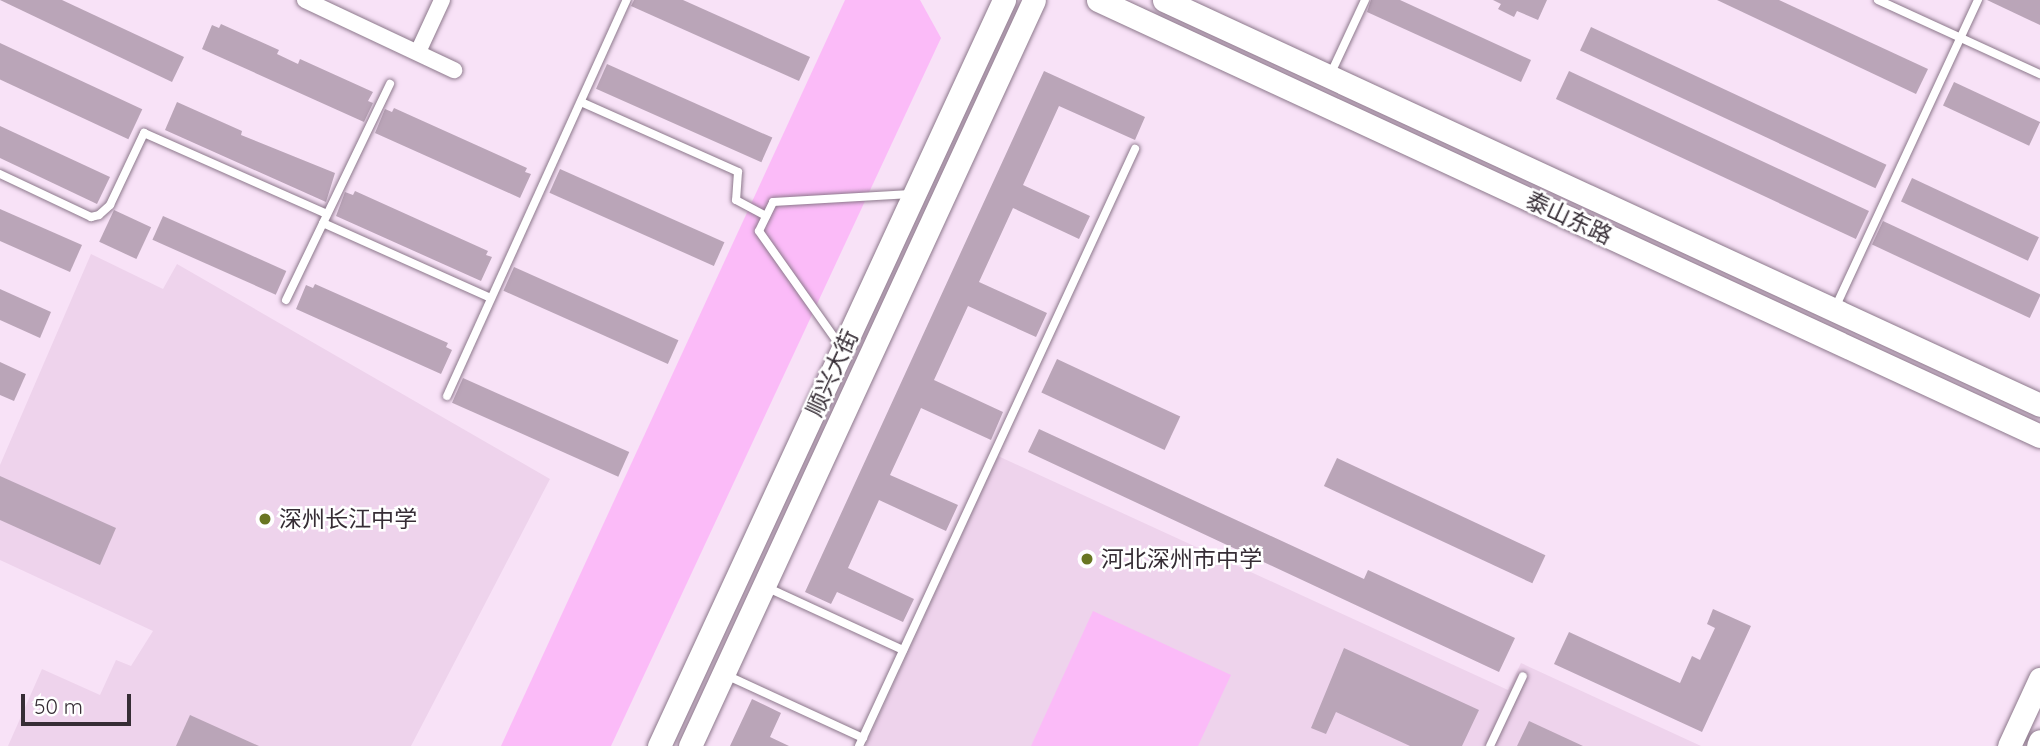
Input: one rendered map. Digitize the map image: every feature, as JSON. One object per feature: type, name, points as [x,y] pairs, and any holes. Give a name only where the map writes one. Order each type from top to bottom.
[{"type":"main road","name":"顺兴大街","points":[[659,746],[1004,0]]},
{"type":"main road","name":"顺兴大街","points":[[690,746],[1034,0]]},
{"type":"main road","name":"泰山东路","points":[[1098,0],[2040,436]]},
{"type":"main road","name":"泰山东路","points":[[1164,0],[2040,405]]},
{"type":"main road","points":[[2009,746],[2040,679]]},
{"type":"main road","points":[[2038,746],[2040,741]]},
{"type":"street","points":[[305,0],[327,5],[454,70]]},
{"type":"street","points":[[418,52],[442,0]]},
{"type":"lane","points":[[447,396],[627,0]]},
{"type":"lane","points":[[1329,77],[1365,0]]},
{"type":"lane","points":[[1878,0],[2040,74]]},
{"type":"lane","points":[[1834,310],[1978,0]]},
{"type":"lane","points":[[286,300],[390,84]]},
{"type":"lane","points":[[580,102],[738,172],[736,200],[766,216]]},
{"type":"lane","points":[[0,174],[91,217],[99,215],[110,205],[144,133],[327,214]]},
{"type":"lane","points":[[723,673],[861,742],[1135,149]]},
{"type":"lane","points":[[843,350],[759,231],[773,202],[915,194]]},
{"type":"lane","points":[[323,223],[491,298]]},
{"type":"lane","points":[[764,586],[904,650]]},
{"type":"lane","points":[[1490,746],[1523,676]]},
{"type":"shaded area","points":[[845,0],[920,0],[941,38],[611,746],[501,746]]},
{"type":"shaded area","name":"深州长江中学","points":[[91,254],[163,289],[177,264],[550,479],[411,746],[8,746],[42,669],[100,695],[116,660],[131,666],[153,631],[0,560],[0,465]]},
{"type":"shaded area","name":"河北深州市中学","points":[[998,456],[1508,690],[1521,663],[1701,746],[865,746]]},
{"type":"shaded area","points":[[1093,611],[1231,675],[1198,746],[1031,746]]},
{"type":"building","points":[[0,0],[62,0],[184,57],[172,82]]},
{"type":"building","points":[[634,0],[683,0],[810,57],[799,81],[631,6]]},
{"type":"building","points":[[1371,0],[1400,0],[1531,60],[1521,82],[1367,12]]},
{"type":"building","points":[[1493,0],[1547,0],[1538,20],[1517,11],[1514,17],[1498,9],[1501,4]]},
{"type":"building","points":[[1717,0],[1779,0],[1928,69],[1916,94]]},
{"type":"building","points":[[1987,0],[2040,0],[2040,25]]},
{"type":"building","points":[[221,24],[279,50],[277,54],[298,64],[300,59],[373,92],[368,101],[373,103],[364,122],[202,49],[212,25],[219,28]]},
{"type":"building","points":[[1591,27],[1886,165],[1875,188],[1580,51]]},
{"type":"building","points":[[0,43],[142,109],[128,139],[0,79]]},
{"type":"building","points":[[607,64],[772,138],[761,162],[596,89]]},
{"type":"building","points":[[1044,71],[1145,117],[1135,140],[1059,106],[1023,185],[1090,216],[1079,239],[1013,208],[979,282],[1047,313],[1036,337],[968,306],[934,380],[1003,412],[991,440],[921,408],[890,475],[958,505],[946,531],[879,500],[848,568],[914,599],[903,622],[837,592],[831,604],[805,592]]},
{"type":"building","points":[[1569,71],[1869,211],[1856,239],[1556,99]]},
{"type":"building","points":[[1954,82],[2040,122],[2029,146],[1943,106]]},
{"type":"building","points":[[177,102],[242,131],[241,135],[335,173],[326,202],[165,130]]},
{"type":"building","points":[[394,108],[527,168],[525,172],[531,174],[520,198],[375,133],[385,109],[392,112]]},
{"type":"building","points":[[0,126],[110,177],[97,204],[0,158]]},
{"type":"building","points":[[560,169],[724,242],[714,266],[549,193]]},
{"type":"building","points":[[1912,178],[2039,237],[2028,261],[1901,202]]},
{"type":"building","points":[[355,191],[488,251],[486,255],[492,257],[481,281],[336,216],[345,192],[353,195]]},
{"type":"building","points":[[0,209],[82,245],[70,272],[0,241]]},
{"type":"building","points":[[114,210],[151,227],[136,259],[99,242]]},
{"type":"building","points":[[163,216],[286,271],[276,295],[152,240]]},
{"type":"building","points":[[1883,221],[2040,294],[2030,318],[1872,245]]},
{"type":"building","points":[[514,267],[678,340],[668,364],[503,291]]},
{"type":"building","points":[[315,284],[448,343],[446,347],[452,350],[441,374],[296,309],[306,285],[313,288]]},
{"type":"building","points":[[0,289],[51,312],[40,338],[0,320]]},
{"type":"building","points":[[1057,359],[1180,416],[1165,450],[1041,393]]},
{"type":"building","points":[[0,362],[26,374],[14,401],[0,395]]},
{"type":"building","points":[[463,378],[629,452],[618,477],[452,403]]},
{"type":"building","points":[[1039,429],[1364,579],[1368,570],[1515,638],[1499,672],[1028,452]]},
{"type":"building","points":[[1337,458],[1545,555],[1532,583],[1324,486]]},
{"type":"building","points":[[0,476],[116,528],[100,565],[0,520]]},
{"type":"building","points":[[1713,609],[1751,626],[1702,732],[1554,664],[1569,632],[1680,683],[1692,656],[1700,660],[1715,628],[1707,624]]},
{"type":"building","points":[[1344,648],[1479,710],[1462,746],[1410,746],[1336,712],[1326,734],[1311,728]]},
{"type":"building","points":[[752,699],[781,713],[770,737],[789,746],[730,746]]},
{"type":"building","points":[[190,715],[259,746],[176,746]]},
{"type":"building","points":[[1529,721],[1583,746],[1517,746]]},
{"type":"place","name":"深州长江中学","points":[[265,519]]},
{"type":"place","name":"河北深州市中学","points":[[1087,559]]}]
